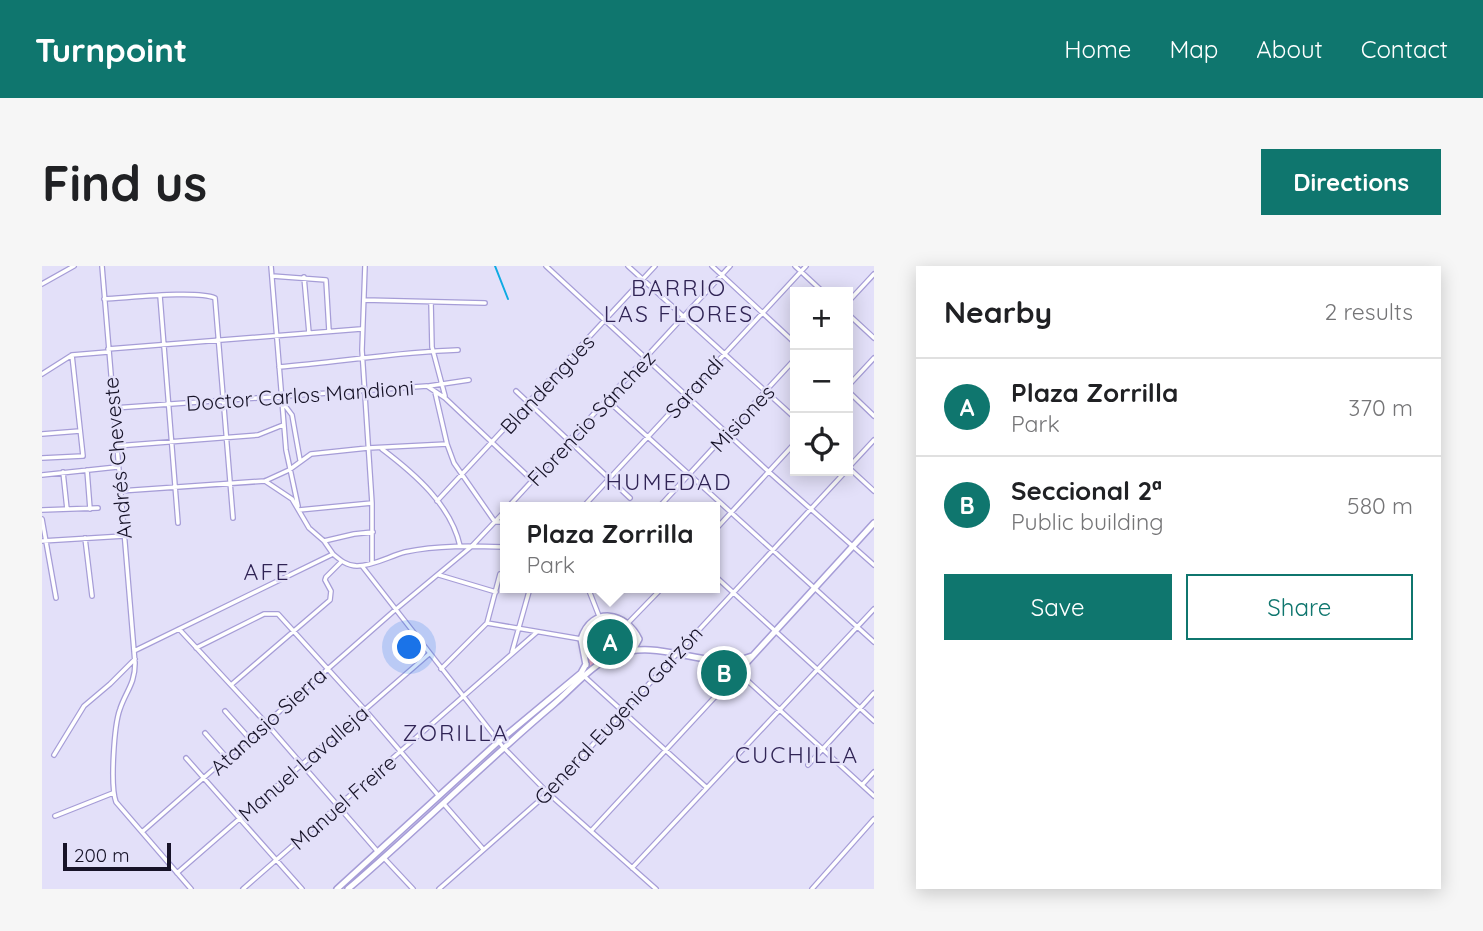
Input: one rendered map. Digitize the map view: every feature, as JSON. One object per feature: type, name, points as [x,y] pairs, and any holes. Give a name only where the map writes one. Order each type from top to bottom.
[{"type":"main road","points":[[722,662],[738,672],[874,523]]},
{"type":"main road","points":[[593,670],[586,664],[581,639],[593,620],[599,616],[610,616],[628,623],[643,646],[650,650]]},
{"type":"main road","points":[[633,650],[639,639]]},
{"type":"main road","points":[[348,889],[384,858],[501,744],[583,675],[613,656],[633,650],[650,650],[736,662],[752,656]]},
{"type":"main road","points":[[583,675],[586,664]]},
{"type":"main road","points":[[337,889],[441,800]]},
{"type":"street","points":[[42,284],[74,266]]},
{"type":"street","name":"Andrés Cheveste","points":[[102,266],[135,661]]},
{"type":"street","points":[[271,266],[289,470],[298,508]]},
{"type":"street","points":[[365,266],[362,356],[372,503],[372,563]]},
{"type":"street","points":[[546,266],[874,565]]},
{"type":"street","points":[[628,266],[790,414]]},
{"type":"street","name":"Blandengues","points":[[438,501],[655,266]]},
{"type":"street","points":[[712,266],[790,338]]},
{"type":"street","name":"Florencio Sánchez","points":[[514,502],[730,266]]},
{"type":"street","points":[[795,266],[819,287]]},
{"type":"street","name":"Sarandí","points":[[588,502],[806,266]]},
{"type":"street","points":[[853,297],[874,274]]},
{"type":"street","points":[[272,276],[326,280],[330,331]]},
{"type":"street","points":[[304,277],[309,333]]},
{"type":"street","points":[[104,299],[209,295],[215,298],[233,518]]},
{"type":"street","points":[[160,296],[178,523]]},
{"type":"street","points":[[364,300],[485,303]]},
{"type":"street","points":[[431,302],[433,351],[445,398]]},
{"type":"street","points":[[853,319],[874,338]]},
{"type":"street","points":[[43,372],[72,355],[164,344],[362,330]]},
{"type":"street","points":[[279,367],[338,362],[362,356],[458,349]]},
{"type":"street","points":[[42,458],[83,456],[72,355]]},
{"type":"street","points":[[853,383],[874,358]]},
{"type":"street","name":"Misiones","points":[[664,502],[790,365]]},
{"type":"street","points":[[427,386],[469,380]]},
{"type":"street","name":"Doctor Carlos Mandioni","points":[[113,408],[427,386],[445,398],[533,481]]},
{"type":"street","points":[[434,390],[454,463],[495,522],[500,522]]},
{"type":"street","points":[[516,391],[630,498]]},
{"type":"street","points":[[853,394],[874,416]]},
{"type":"street","points":[[607,400],[719,502]]},
{"type":"street","points":[[282,403],[292,415],[300,460]]},
{"type":"street","points":[[116,446],[258,435],[284,425]]},
{"type":"street","points":[[42,434],[80,431]]},
{"type":"street","name":"General Eugenio Garzón","points":[[853,462],[874,440]]},
{"type":"street","points":[[120,491],[265,481],[289,470],[311,454],[447,444]]},
{"type":"street","points":[[382,448],[438,501],[452,521],[460,546]]},
{"type":"street","points":[[720,524],[790,449]]},
{"type":"street","points":[[42,475],[118,467]]},
{"type":"street","points":[[88,470],[90,509]]},
{"type":"street","points":[[63,472],[66,509]]},
{"type":"street","points":[[853,473],[874,491]]},
{"type":"street","name":"General Eugenio Garzón","points":[[439,889],[548,793],[840,476]]},
{"type":"street","points":[[265,481],[286,494],[309,528],[324,541],[333,554],[342,562],[354,566],[414,551],[460,546],[500,547]]},
{"type":"street","points":[[298,508],[372,503]]},
{"type":"street","points":[[720,503],[874,642]]},
{"type":"street","points":[[42,510],[98,508]]},
{"type":"street","name":"Florencio Sánchez","points":[[395,610],[472,546],[500,517]]},
{"type":"street","points":[[42,519],[43,540],[55,598]]},
{"type":"street","points":[[324,541],[373,532]]},
{"type":"street","points":[[43,540],[124,536]]},
{"type":"street","points":[[85,538],[92,596]]},
{"type":"street","points":[[134,651],[333,554]]},
{"type":"street","points":[[231,685],[330,600],[331,590],[325,580],[342,562]]},
{"type":"street","points":[[362,566],[501,744],[548,793],[656,889]]},
{"type":"street","points":[[441,669],[487,623],[500,574]]},
{"type":"street","points":[[439,575],[496,592]]},
{"type":"street","points":[[720,581],[874,721]]},
{"type":"street","points":[[512,654],[529,593]]},
{"type":"street","points":[[590,593],[599,616]]},
{"type":"street","points":[[628,623],[657,593]]},
{"type":"street","points":[[632,868],[874,609]]},
{"type":"street","name":"Atanasio Sierra","points":[[142,832],[395,610]]},
{"type":"street","points":[[196,648],[264,614],[278,614],[365,710],[484,850]]},
{"type":"street","points":[[487,623],[581,639]]},
{"type":"street","points":[[179,629],[379,852]]},
{"type":"street","name":"Manuel Freire","points":[[243,889],[537,632]]},
{"type":"street","name":"Manuel Lavalleja","points":[[177,873],[430,654]]},
{"type":"street","points":[[54,754],[84,706],[135,661]]},
{"type":"street","points":[[135,661],[134,681],[116,721],[113,793],[116,802],[191,889]]},
{"type":"street","points":[[591,831],[738,672],[874,796]]},
{"type":"street","points":[[583,675],[706,788]]},
{"type":"street","points":[[808,765],[874,693]]},
{"type":"street","points":[[225,711],[249,738]]},
{"type":"street","points":[[205,733],[227,758]]},
{"type":"street","points":[[186,758],[302,889]]},
{"type":"street","points":[[862,785],[874,772]]},
{"type":"street","points":[[55,816],[113,793]]},
{"type":"street","points":[[812,889],[874,819]]},
{"type":"street","points":[[384,858],[413,889]]},
{"type":"shaded area","points":[[606,618],[628,625],[636,639],[632,648],[612,654],[590,668],[585,645],[588,631],[598,621]]},
{"type":"waterway","points":[[495,266],[508,299]]},
{"type":"place","name":"Plaza Zorrilla","points":[[610,642]]},
{"type":"place","name":"Seccional 2ª","points":[[724,673]]},
{"type":"district","name":"BARRIO LAS FLORES","points":[[679,300]]},
{"type":"district","name":"HUMEDAD","points":[[669,481]]},
{"type":"district","name":"AFE","points":[[267,571]]},
{"type":"district","name":"ZORILLA","points":[[456,732]]},
{"type":"district","name":"CUCHILLA","points":[[797,754]]}]
